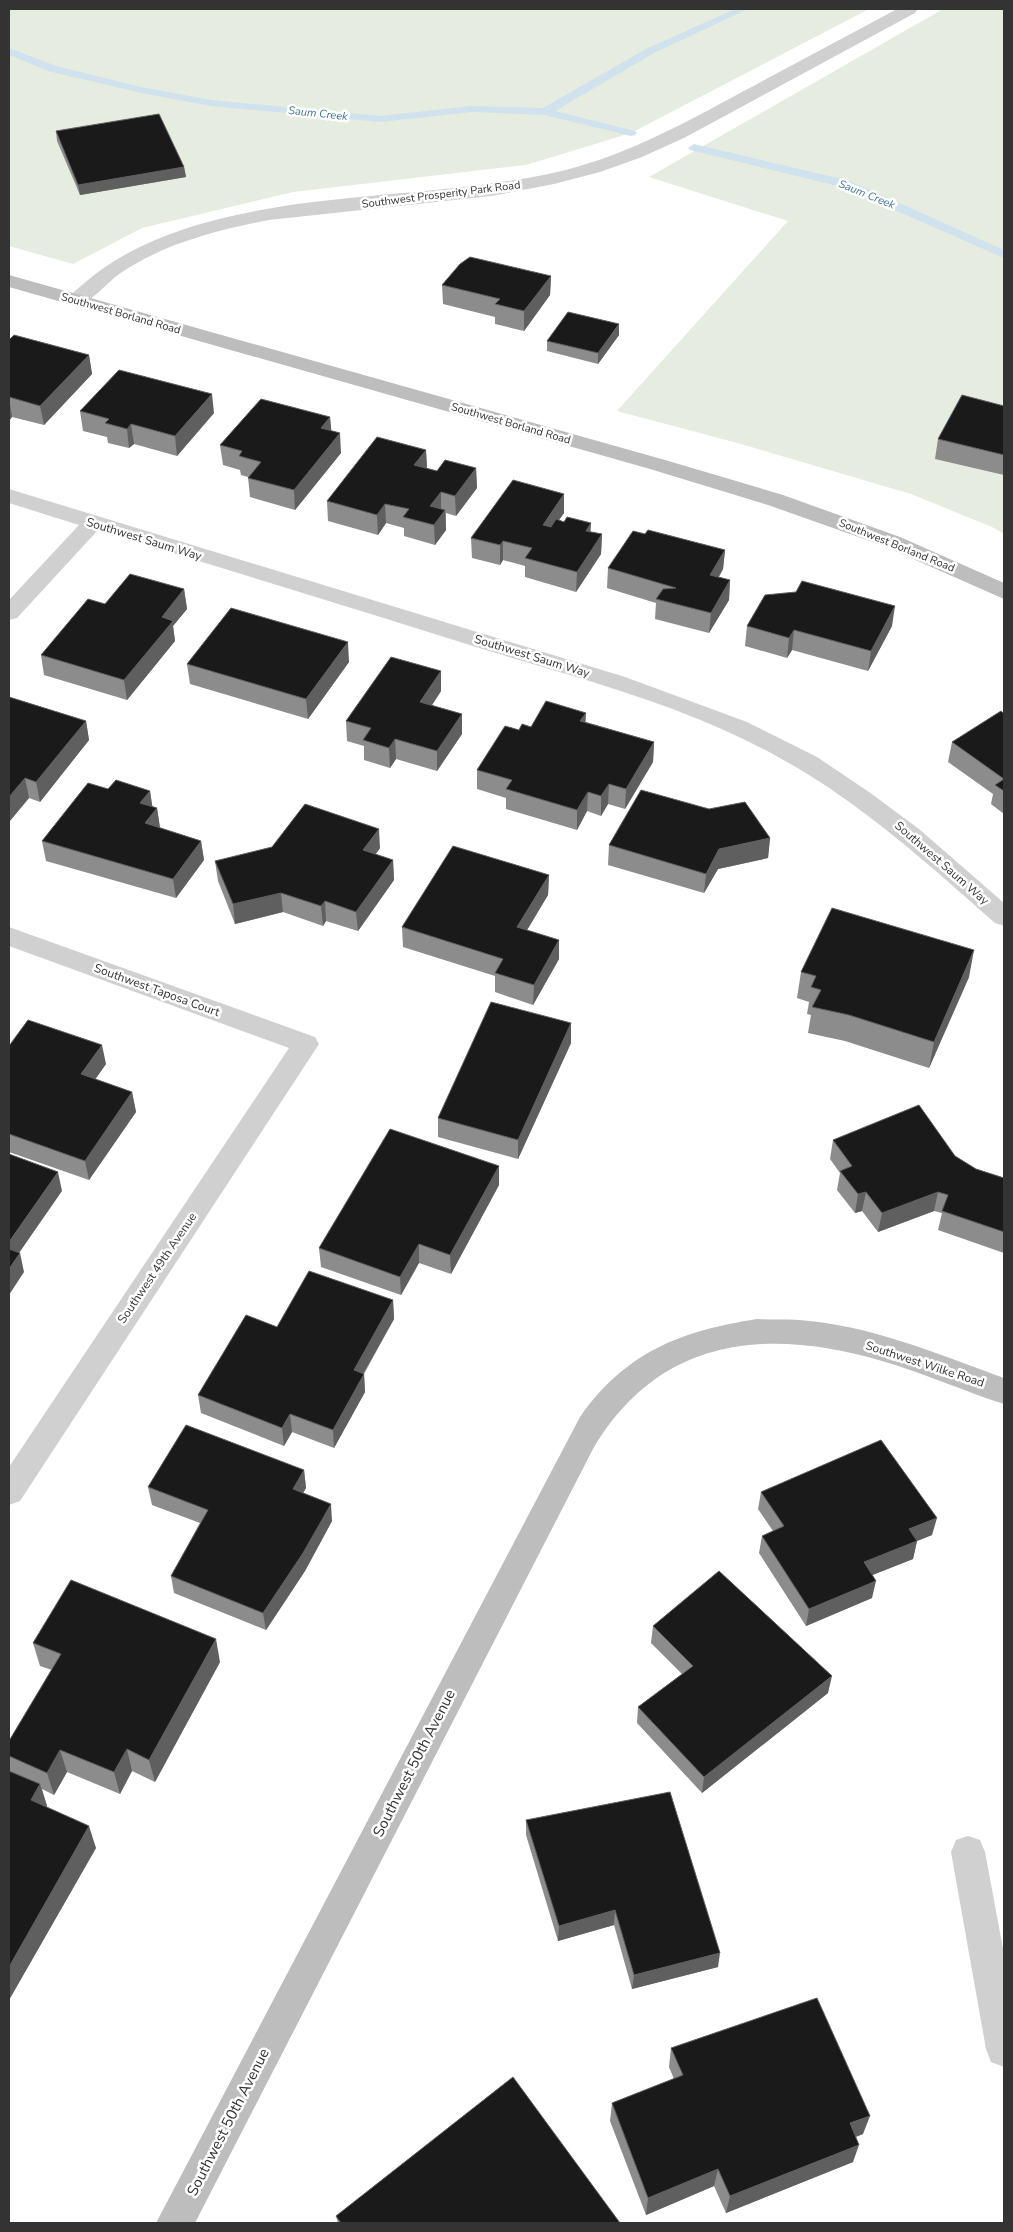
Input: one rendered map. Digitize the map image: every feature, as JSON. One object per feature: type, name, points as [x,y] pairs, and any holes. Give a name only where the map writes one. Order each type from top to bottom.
[{"type":"main road","name":"Southwest Borland Road","points":[[9,282],[601,449],[825,516],[916,551],[1004,592]]},
{"type":"main road","name":"Southwest Wilke Road","points":[[698,1342],[723,1335],[753,1330],[795,1330],[836,1336],[893,1351],[1004,1391]]},
{"type":"main road","name":"Southwest 50th Avenue","points":[[175,2223],[594,1419],[629,1382],[655,1362],[698,1342]]},
{"type":"street","name":"Southwest Prosperity Park Road","points":[[76,300],[116,267],[142,252],[235,220],[269,214],[491,190],[554,178],[593,168],[678,134],[909,9]]},
{"type":"street","name":"Southwest Saum Way","points":[[9,496],[617,682],[695,710],[760,738],[808,762],[912,835],[1004,917]]},
{"type":"street","points":[[9,613],[93,523]]},
{"type":"street","name":"Southwest Taposa Court","points":[[9,936],[306,1044]]},
{"type":"street","name":"Southwest 49th Avenue","points":[[9,1492],[306,1044]]},
{"type":"street","points":[[968,1852],[1004,2049]]},
{"type":"shaded area","points":[[9,9],[869,9],[631,133],[526,165],[293,192],[142,228],[73,264],[9,246]]},
{"type":"shaded area","points":[[943,9],[1004,9],[1004,534],[992,527],[911,494],[741,444],[617,411],[788,221],[649,177]]},
{"type":"building","points":[[159,114],[184,167],[78,185],[56,131]]},
{"type":"building","points":[[470,257],[551,276],[524,311],[495,304],[500,299],[442,285],[460,264]]},
{"type":"building","points":[[568,312],[619,324],[598,353],[547,341]]},
{"type":"building","points":[[14,335],[89,355],[40,406],[9,397],[9,340]]},
{"type":"building","points":[[119,370],[212,394],[175,436],[131,424],[127,429],[105,423],[109,419],[80,411]]},
{"type":"building","points":[[962,395],[1004,406],[1004,455],[938,439]]},
{"type":"building","points":[[261,399],[330,417],[321,428],[340,433],[294,490],[248,478],[261,462],[239,456],[242,451],[220,445]]},
{"type":"building","points":[[377,437],[426,450],[414,465],[437,471],[445,460],[476,468],[455,496],[441,492],[430,506],[445,510],[434,525],[403,517],[409,509],[385,504],[377,515],[327,501]]},
{"type":"building","points":[[513,480],[564,494],[543,525],[551,527],[556,519],[564,522],[567,517],[591,523],[586,531],[602,534],[577,572],[525,558],[532,548],[503,541],[500,545],[471,538]]},
{"type":"building","points":[[648,530],[725,550],[710,575],[730,580],[711,613],[656,599],[663,589],[676,588],[608,568],[633,531],[645,534]]},
{"type":"building","points":[[130,574],[184,589],[162,617],[173,621],[124,680],[41,655],[88,599],[105,604]]},
{"type":"building","points":[[802,581],[895,606],[871,651],[794,630],[789,638],[747,626],[765,595],[796,592]]},
{"type":"building","points":[[231,608],[348,642],[306,699],[187,664]]},
{"type":"building","points":[[391,657],[441,671],[420,702],[462,714],[437,751],[395,739],[389,748],[363,740],[371,728],[346,721]]},
{"type":"building","points":[[9,697],[86,721],[36,782],[25,778],[9,797]]},
{"type":"building","points":[[546,701],[586,713],[580,721],[654,742],[626,789],[609,784],[601,796],[588,792],[577,810],[506,789],[512,780],[477,770],[505,726],[519,730],[522,724],[531,727]]},
{"type":"building","points":[[1001,711],[1004,714],[1004,779],[952,742]]},
{"type":"building","points":[[1004,779],[1004,791],[995,785]]},
{"type":"building","points":[[116,780],[150,791],[140,803],[157,808],[145,823],[201,841],[173,879],[42,841],[88,783],[108,789]]},
{"type":"building","points":[[641,790],[709,809],[745,802],[770,838],[719,849],[706,874],[609,845]]},
{"type":"building","points":[[305,804],[379,829],[363,850],[393,860],[356,912],[325,901],[321,906],[281,893],[233,904],[215,861],[272,847]]},
{"type":"building","points":[[453,846],[549,875],[517,927],[559,940],[534,985],[495,973],[503,959],[402,927]]},
{"type":"building","points":[[832,908],[974,950],[934,1042],[849,1015],[812,1007],[821,990],[811,987],[816,976],[801,972]]},
{"type":"building","points":[[491,1002],[571,1023],[518,1140],[438,1118]]},
{"type":"building","points":[[28,1020],[102,1045],[81,1074],[132,1092],[85,1161],[9,1134],[9,1046]]},
{"type":"building","points":[[919,1105],[955,1156],[976,1169],[1004,1178],[1004,1232],[942,1211],[948,1195],[938,1192],[882,1213],[866,1192],[858,1194],[840,1171],[852,1166],[833,1140]]},
{"type":"building","points":[[390,1129],[499,1166],[450,1255],[419,1244],[400,1277],[319,1248]]},
{"type":"building","points":[[9,1154],[58,1172],[9,1242]]},
{"type":"building","points":[[9,1249],[20,1253],[9,1269]]},
{"type":"building","points":[[309,1271],[393,1300],[354,1370],[364,1374],[333,1430],[290,1414],[282,1428],[198,1395],[246,1315],[277,1327]]},
{"type":"building","points":[[186,1425],[304,1470],[293,1489],[331,1504],[303,1553],[263,1613],[171,1576],[208,1510],[148,1487]]},
{"type":"building","points":[[881,1440],[937,1518],[909,1529],[917,1541],[864,1562],[876,1581],[809,1609],[762,1536],[784,1526],[761,1492]]},
{"type":"building","points":[[719,1571],[832,1676],[704,1777],[638,1707],[693,1666],[653,1626]]},
{"type":"building","points":[[71,1580],[216,1639],[149,1760],[127,1749],[114,1772],[60,1750],[47,1773],[9,1756],[9,1741],[61,1654],[33,1643]]},
{"type":"building","points":[[9,1771],[40,1784],[31,1800],[89,1826],[9,1967]]},
{"type":"building","points":[[670,1792],[720,1953],[634,1975],[615,1910],[559,1926],[526,1820]]},
{"type":"building","points":[[817,1998],[870,2116],[850,2123],[859,2145],[730,2196],[718,2169],[648,2198],[612,2103],[683,2075],[671,2048]]},
{"type":"building","points":[[513,2077],[620,2223],[341,2223],[336,2216]]},
{"type":"waterway","points":[[545,112],[650,51],[743,9]]},
{"type":"waterway","name":"Saum Creek","points":[[9,51],[52,69],[141,90],[211,103],[380,119],[472,109],[545,112]]},
{"type":"waterway","name":"Saum Creek","points":[[545,112],[631,133]]},
{"type":"waterway","name":"Saum Creek","points":[[694,148],[846,184],[1004,254]]}]
